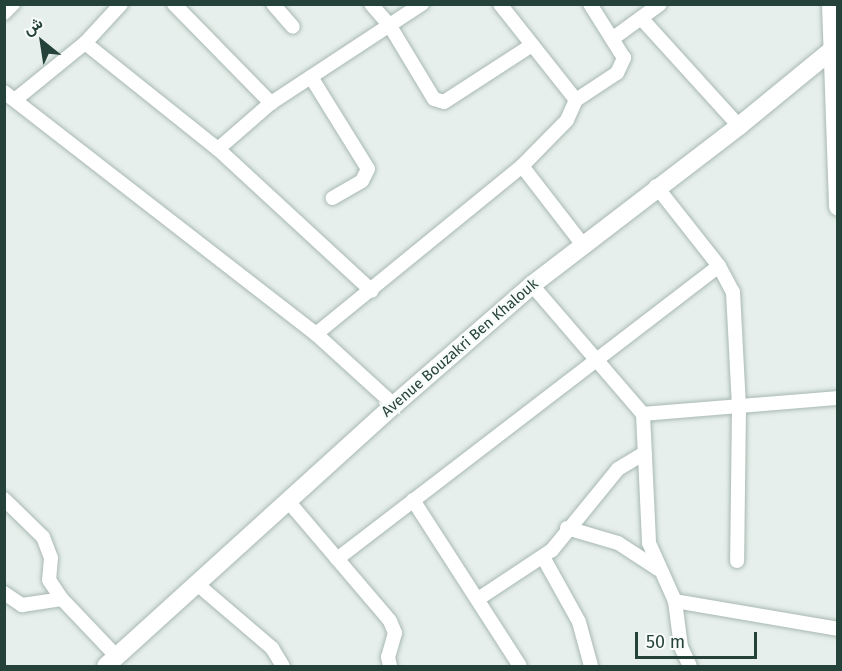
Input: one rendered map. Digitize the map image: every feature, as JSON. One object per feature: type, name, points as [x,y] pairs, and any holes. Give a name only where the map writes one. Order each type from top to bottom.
[{"type":"street","points":[[4,14],[14,4]]},
{"type":"street","points":[[121,4],[85,43],[10,96],[316,334],[394,405]]},
{"type":"street","points":[[174,4],[271,103]]},
{"type":"street","points":[[273,4],[293,27]]},
{"type":"street","points":[[371,4],[390,26],[427,92],[444,102],[532,45]]},
{"type":"street","points":[[218,149],[271,103],[422,4]]},
{"type":"street","points":[[500,4],[576,100]]},
{"type":"street","points":[[316,334],[372,291],[522,166],[567,120],[576,100],[622,67],[624,58],[590,4]]},
{"type":"street","points":[[612,39],[660,4]]},
{"type":"street","points":[[831,4],[835,48],[837,207]]},
{"type":"street","points":[[641,18],[739,126]]},
{"type":"street","points":[[85,43],[218,149],[372,291]]},
{"type":"street","name":"Avenue Bouzakri Ben Khalouk","points":[[111,661],[394,405],[532,285],[656,186],[739,126],[835,48]]},
{"type":"street","points":[[311,77],[368,168],[362,181],[332,198]]},
{"type":"street","points":[[522,166],[583,245]]},
{"type":"street","points":[[656,186],[719,266],[733,292],[740,406],[737,561]]},
{"type":"street","points":[[337,560],[719,266]]},
{"type":"street","points":[[532,285],[595,361],[643,414],[649,543],[658,569],[675,601],[681,647],[690,666]]},
{"type":"street","points":[[643,414],[837,398]]},
{"type":"street","points":[[478,599],[543,557],[618,469],[645,453]]},
{"type":"street","points":[[4,499],[43,537],[51,558],[49,580],[111,661]]},
{"type":"street","points":[[414,500],[520,666]]},
{"type":"street","points":[[288,501],[390,621],[395,633],[388,657],[390,666]]},
{"type":"street","points":[[567,528],[618,543],[658,569]]},
{"type":"street","points":[[543,557],[579,622],[591,666]]},
{"type":"street","points":[[197,584],[272,648],[283,666]]},
{"type":"street","points":[[4,594],[22,605],[62,599]]},
{"type":"street","points":[[675,601],[837,629]]}]
